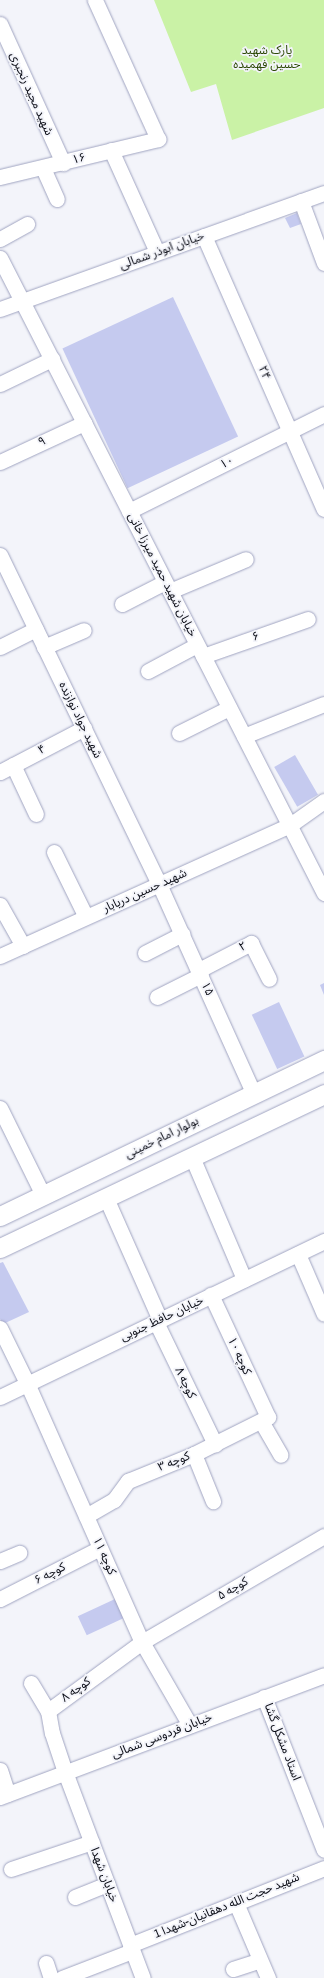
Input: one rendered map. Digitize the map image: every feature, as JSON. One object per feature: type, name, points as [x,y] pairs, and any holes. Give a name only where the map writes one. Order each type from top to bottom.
[{"type":"main road","name":"بولوار امام خمینی","points":[[0,1216],[324,1060]]},
{"type":"main road","points":[[0,1248],[324,1094]]},
{"type":"street","name":"۱۶","points":[[0,177],[43,168],[158,139],[95,0]]},
{"type":"street","name":"شهید مجید رنجبری","points":[[0,24],[63,163]]},
{"type":"street","points":[[111,150],[157,252]]},
{"type":"street","points":[[43,168],[57,199]]},
{"type":"street","name":"خیابان ابوذر شمالی","points":[[0,309],[324,193]]},
{"type":"street","points":[[301,201],[324,263]]},
{"type":"street","points":[[0,239],[27,224]]},
{"type":"street","name":"۲۴","points":[[204,236],[324,509]]},
{"type":"street","name":"خیابان شهید حمید میرزا خانی","points":[[0,258],[324,893]]},
{"type":"street","points":[[0,384],[52,359]]},
{"type":"street","name":"۱۰","points":[[129,511],[324,414]]},
{"type":"street","name":"۹","points":[[0,462],[84,423]]},
{"type":"street","name":"شهید جواد نوازنده","points":[[0,555],[159,884]]},
{"type":"street","points":[[122,604],[246,559]]},
{"type":"street","name":"۶","points":[[148,671],[200,650],[308,619]]},
{"type":"street","points":[[0,647],[36,629]]},
{"type":"street","points":[[44,647],[84,630]]},
{"type":"street","points":[[244,736],[324,704]]},
{"type":"street","points":[[179,732],[229,708]]},
{"type":"street","name":"۴","points":[[6,769],[84,728]]},
{"type":"street","points":[[6,769],[36,814]]},
{"type":"street","points":[[290,825],[324,801]]},
{"type":"street","name":"شهید حسین دریابار","points":[[0,956],[290,825]]},
{"type":"street","points":[[54,852],[86,917]]},
{"type":"street","name":"۱۵","points":[[159,884],[254,1094]]},
{"type":"street","points":[[0,905],[23,946]]},
{"type":"street","points":[[145,953],[182,934]]},
{"type":"street","name":"۲","points":[[200,972],[251,943],[269,979]]},
{"type":"street","points":[[157,997],[200,972]]},
{"type":"street","points":[[0,1108],[43,1195]]},
{"type":"street","points":[[192,1157],[244,1279]]},
{"type":"street","points":[[106,1198],[158,1321]]},
{"type":"street","name":"خیابان حافظ جنوبی","points":[[0,1397],[324,1242]]},
{"type":"street","points":[[298,1254],[324,1314]]},
{"type":"street","name":"کوچه ۱۰","points":[[211,1296],[281,1455]]},
{"type":"street","name":"کوچه ۸","points":[[158,1321],[215,1444]]},
{"type":"street","points":[[0,1328],[27,1383]]},
{"type":"street","name":"کوچه ۱۱","points":[[27,1383],[142,1642],[190,1725]]},
{"type":"street","name":"کوچه ۳","points":[[86,1516],[114,1500],[128,1481],[194,1454],[265,1419]]},
{"type":"street","points":[[194,1454],[213,1501]]},
{"type":"street","name":"کوچه ۵","points":[[142,1642],[324,1536]]},
{"type":"street","name":"کوچه ۶","points":[[0,1599],[100,1548]]},
{"type":"street","points":[[0,1561],[18,1553]]},
{"type":"street","name":"کوچه ۸","points":[[48,1711],[142,1642]]},
{"type":"street","name":"خیابان فردوسی شمالی","points":[[4,1796],[324,1675]]},
{"type":"street","points":[[31,1682],[48,1711]]},
{"type":"street","name":"استاد مشکل گشا","points":[[264,1697],[324,1850]]},
{"type":"street","name":"خیابان شهدا","points":[[48,1711],[52,1733],[65,1772],[143,1978]]},
{"type":"street","points":[[0,1770],[4,1796]]},
{"type":"street","points":[[10,1869],[92,1842]]},
{"type":"street","name":"شهید حجت الله دهقانیان-شهدا 1","points":[[131,1948],[236,1903],[324,1868]]},
{"type":"street","points":[[75,1897],[108,1884]]},
{"type":"street","points":[[236,1903],[268,1978]]},
{"type":"street","points":[[62,1978],[131,1948]]},
{"type":"street","points":[[233,1970],[260,1960]]},
{"type":"street","points":[[46,1963],[51,1978]]},
{"type":"green space","name":"پارک شهید حسین فهمیده","points":[[154,0],[324,0],[324,108],[232,140],[216,84],[191,92]]},
{"type":"building","points":[[297,213],[301,224],[290,228],[285,218]]},
{"type":"building","points":[[173,297],[238,437],[128,488],[62,349]]},
{"type":"building","points":[[295,755],[318,795],[297,807],[274,767]]},
{"type":"building","points":[[324,983],[324,995],[320,985]]},
{"type":"building","points":[[279,1002],[304,1056],[277,1069],[252,1015]]},
{"type":"building","points":[[3,1262],[29,1312],[3,1324],[0,1319],[0,1263]]},
{"type":"building","points":[[115,1599],[124,1618],[87,1635],[78,1616]]}]
